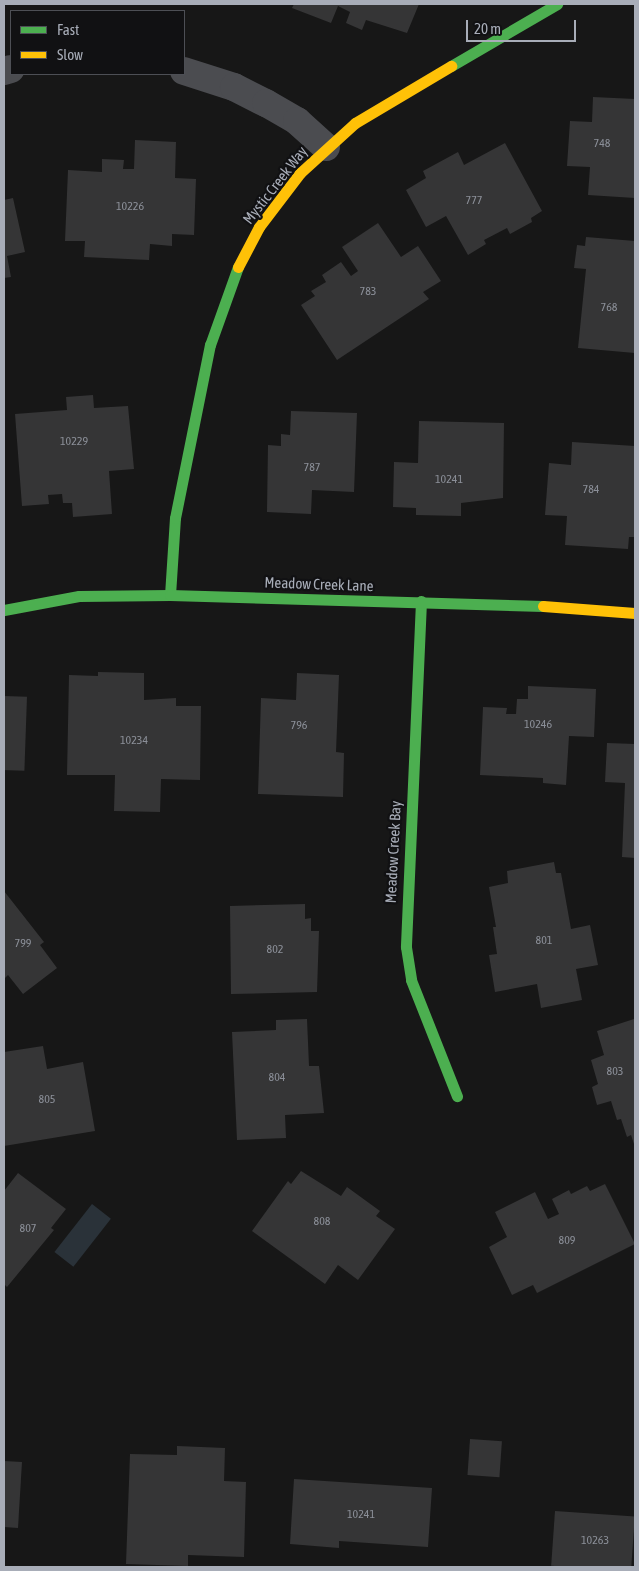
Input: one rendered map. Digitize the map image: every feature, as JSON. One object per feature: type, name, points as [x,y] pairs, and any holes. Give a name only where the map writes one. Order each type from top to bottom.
[{"type":"street","name":"Mystic Creek Way","points":[[170,595],[175,518],[210,345],[240,261],[259,227],[300,173],[326,147],[382,105],[557,4]]},
{"type":"street","points":[[185,71],[234,87],[266,103],[297,121],[326,147]]},
{"type":"street","name":"Meadow Creek Lane","points":[[4,610],[80,596],[170,595],[421,601],[635,613]]},
{"type":"street","name":"Meadow Creek Bay","points":[[421,601],[406,947],[411,980],[457,1096]]},
{"type":"shaded area","points":[[92,1204],[111,1219],[73,1267],[54,1252]]},
{"type":"building","points":[[294,4],[419,4],[407,33],[366,20],[362,30],[346,23],[350,12],[338,6],[331,23],[292,8]]},
{"type":"building","points":[[593,97],[635,99],[635,198],[588,195],[590,167],[567,166],[570,121],[592,122]]},
{"type":"building","points":[[135,140],[176,142],[175,178],[196,179],[194,235],[172,234],[172,246],[150,244],[149,260],[84,257],[85,241],[65,241],[68,170],[102,172],[102,159],[124,160],[123,169],[134,169]]},
{"type":"building","points":[[505,143],[542,211],[531,218],[532,222],[510,234],[507,228],[484,240],[486,244],[468,255],[446,216],[426,227],[406,190],[426,178],[423,171],[458,152],[464,165]]},
{"type":"building","points":[[13,198],[25,252],[7,256],[11,277],[4,278],[4,200]]},
{"type":"building","points":[[378,223],[401,257],[418,246],[441,281],[423,292],[429,299],[337,360],[301,305],[315,296],[311,291],[326,282],[322,275],[341,262],[351,276],[358,271],[342,247]]},
{"type":"building","points":[[586,237],[635,241],[635,353],[578,348],[586,269],[574,268],[577,245],[585,246]]},
{"type":"building","points":[[93,395],[94,408],[128,406],[134,469],[109,471],[112,514],[73,517],[72,503],[63,503],[62,494],[48,495],[49,504],[22,506],[15,414],[67,410],[66,397]]},
{"type":"building","points":[[291,411],[357,413],[354,492],[312,490],[311,514],[267,512],[268,445],[281,446],[281,434],[290,435]]},
{"type":"building","points":[[419,421],[504,423],[503,498],[461,503],[461,516],[416,515],[416,508],[393,507],[394,462],[418,463]]},
{"type":"building","points":[[572,442],[635,446],[635,537],[629,537],[628,549],[565,545],[567,516],[545,515],[549,463],[571,465]]},
{"type":"building","points":[[98,672],[144,673],[144,700],[176,698],[176,706],[201,706],[200,780],[161,779],[160,812],[114,811],[115,775],[67,775],[69,675],[98,676]]},
{"type":"building","points":[[297,673],[339,675],[336,752],[344,753],[343,797],[258,794],[261,698],[296,700]]},
{"type":"building","points":[[528,686],[596,689],[594,737],[569,736],[566,785],[543,783],[543,778],[480,775],[483,707],[507,708],[506,714],[516,714],[517,699],[528,699]]},
{"type":"building","points":[[4,696],[27,697],[24,771],[4,770]]},
{"type":"building","points":[[607,743],[635,744],[635,858],[622,857],[625,783],[605,782]]},
{"type":"building","points":[[554,862],[556,873],[561,873],[571,929],[590,925],[598,965],[576,969],[582,1000],[541,1008],[537,984],[495,992],[489,955],[497,954],[493,927],[496,927],[489,887],[508,883],[507,871]]},
{"type":"building","points":[[4,891],[44,942],[40,945],[57,968],[23,994],[8,975],[4,979]]},
{"type":"building","points":[[305,904],[305,919],[311,918],[311,931],[319,931],[317,992],[231,994],[230,906]]},
{"type":"building","points":[[307,1019],[309,1066],[319,1066],[324,1113],[285,1115],[286,1138],[237,1140],[232,1032],[276,1030],[276,1020]]},
{"type":"building","points":[[634,1019],[635,1147],[631,1135],[627,1137],[621,1119],[617,1120],[611,1101],[597,1105],[592,1087],[598,1084],[591,1060],[604,1055],[597,1031]]},
{"type":"building","points":[[43,1046],[47,1069],[83,1062],[95,1131],[4,1146],[4,1052]]},
{"type":"building","points":[[301,1171],[341,1196],[347,1187],[380,1211],[376,1216],[395,1229],[358,1280],[338,1265],[325,1284],[252,1231],[288,1181],[291,1184]]},
{"type":"building","points":[[18,1173],[66,1209],[51,1228],[54,1230],[7,1287],[4,1284],[4,1191]]},
{"type":"building","points":[[605,1184],[635,1244],[537,1293],[533,1285],[512,1295],[489,1247],[507,1237],[495,1212],[535,1192],[548,1219],[559,1214],[552,1199],[569,1190],[571,1194],[587,1186],[590,1191]]},
{"type":"building","points":[[470,1439],[502,1441],[499,1477],[467,1475]]},
{"type":"building","points":[[177,1446],[225,1448],[224,1481],[246,1482],[244,1557],[188,1555],[188,1566],[126,1564],[130,1454],[177,1455]]},
{"type":"building","points":[[4,1461],[22,1462],[18,1528],[4,1527]]},
{"type":"building","points":[[294,1479],[432,1488],[428,1547],[339,1541],[339,1548],[290,1544]]},
{"type":"building","points":[[555,1511],[635,1517],[631,1567],[551,1566]]},
{"type":"traffic: fast","points":[[451,66],[557,4]]},
{"type":"traffic: fast","points":[[170,595],[175,518],[210,345],[238,267]]},
{"type":"traffic: fast","points":[[4,610],[79,596],[170,595],[543,606]]},
{"type":"traffic: fast","points":[[421,601],[406,947],[411,980],[457,1096]]},
{"type":"traffic: slow","points":[[238,267],[259,227],[300,173],[355,123],[451,66]]},
{"type":"traffic: slow","points":[[543,606],[635,613]]}]
